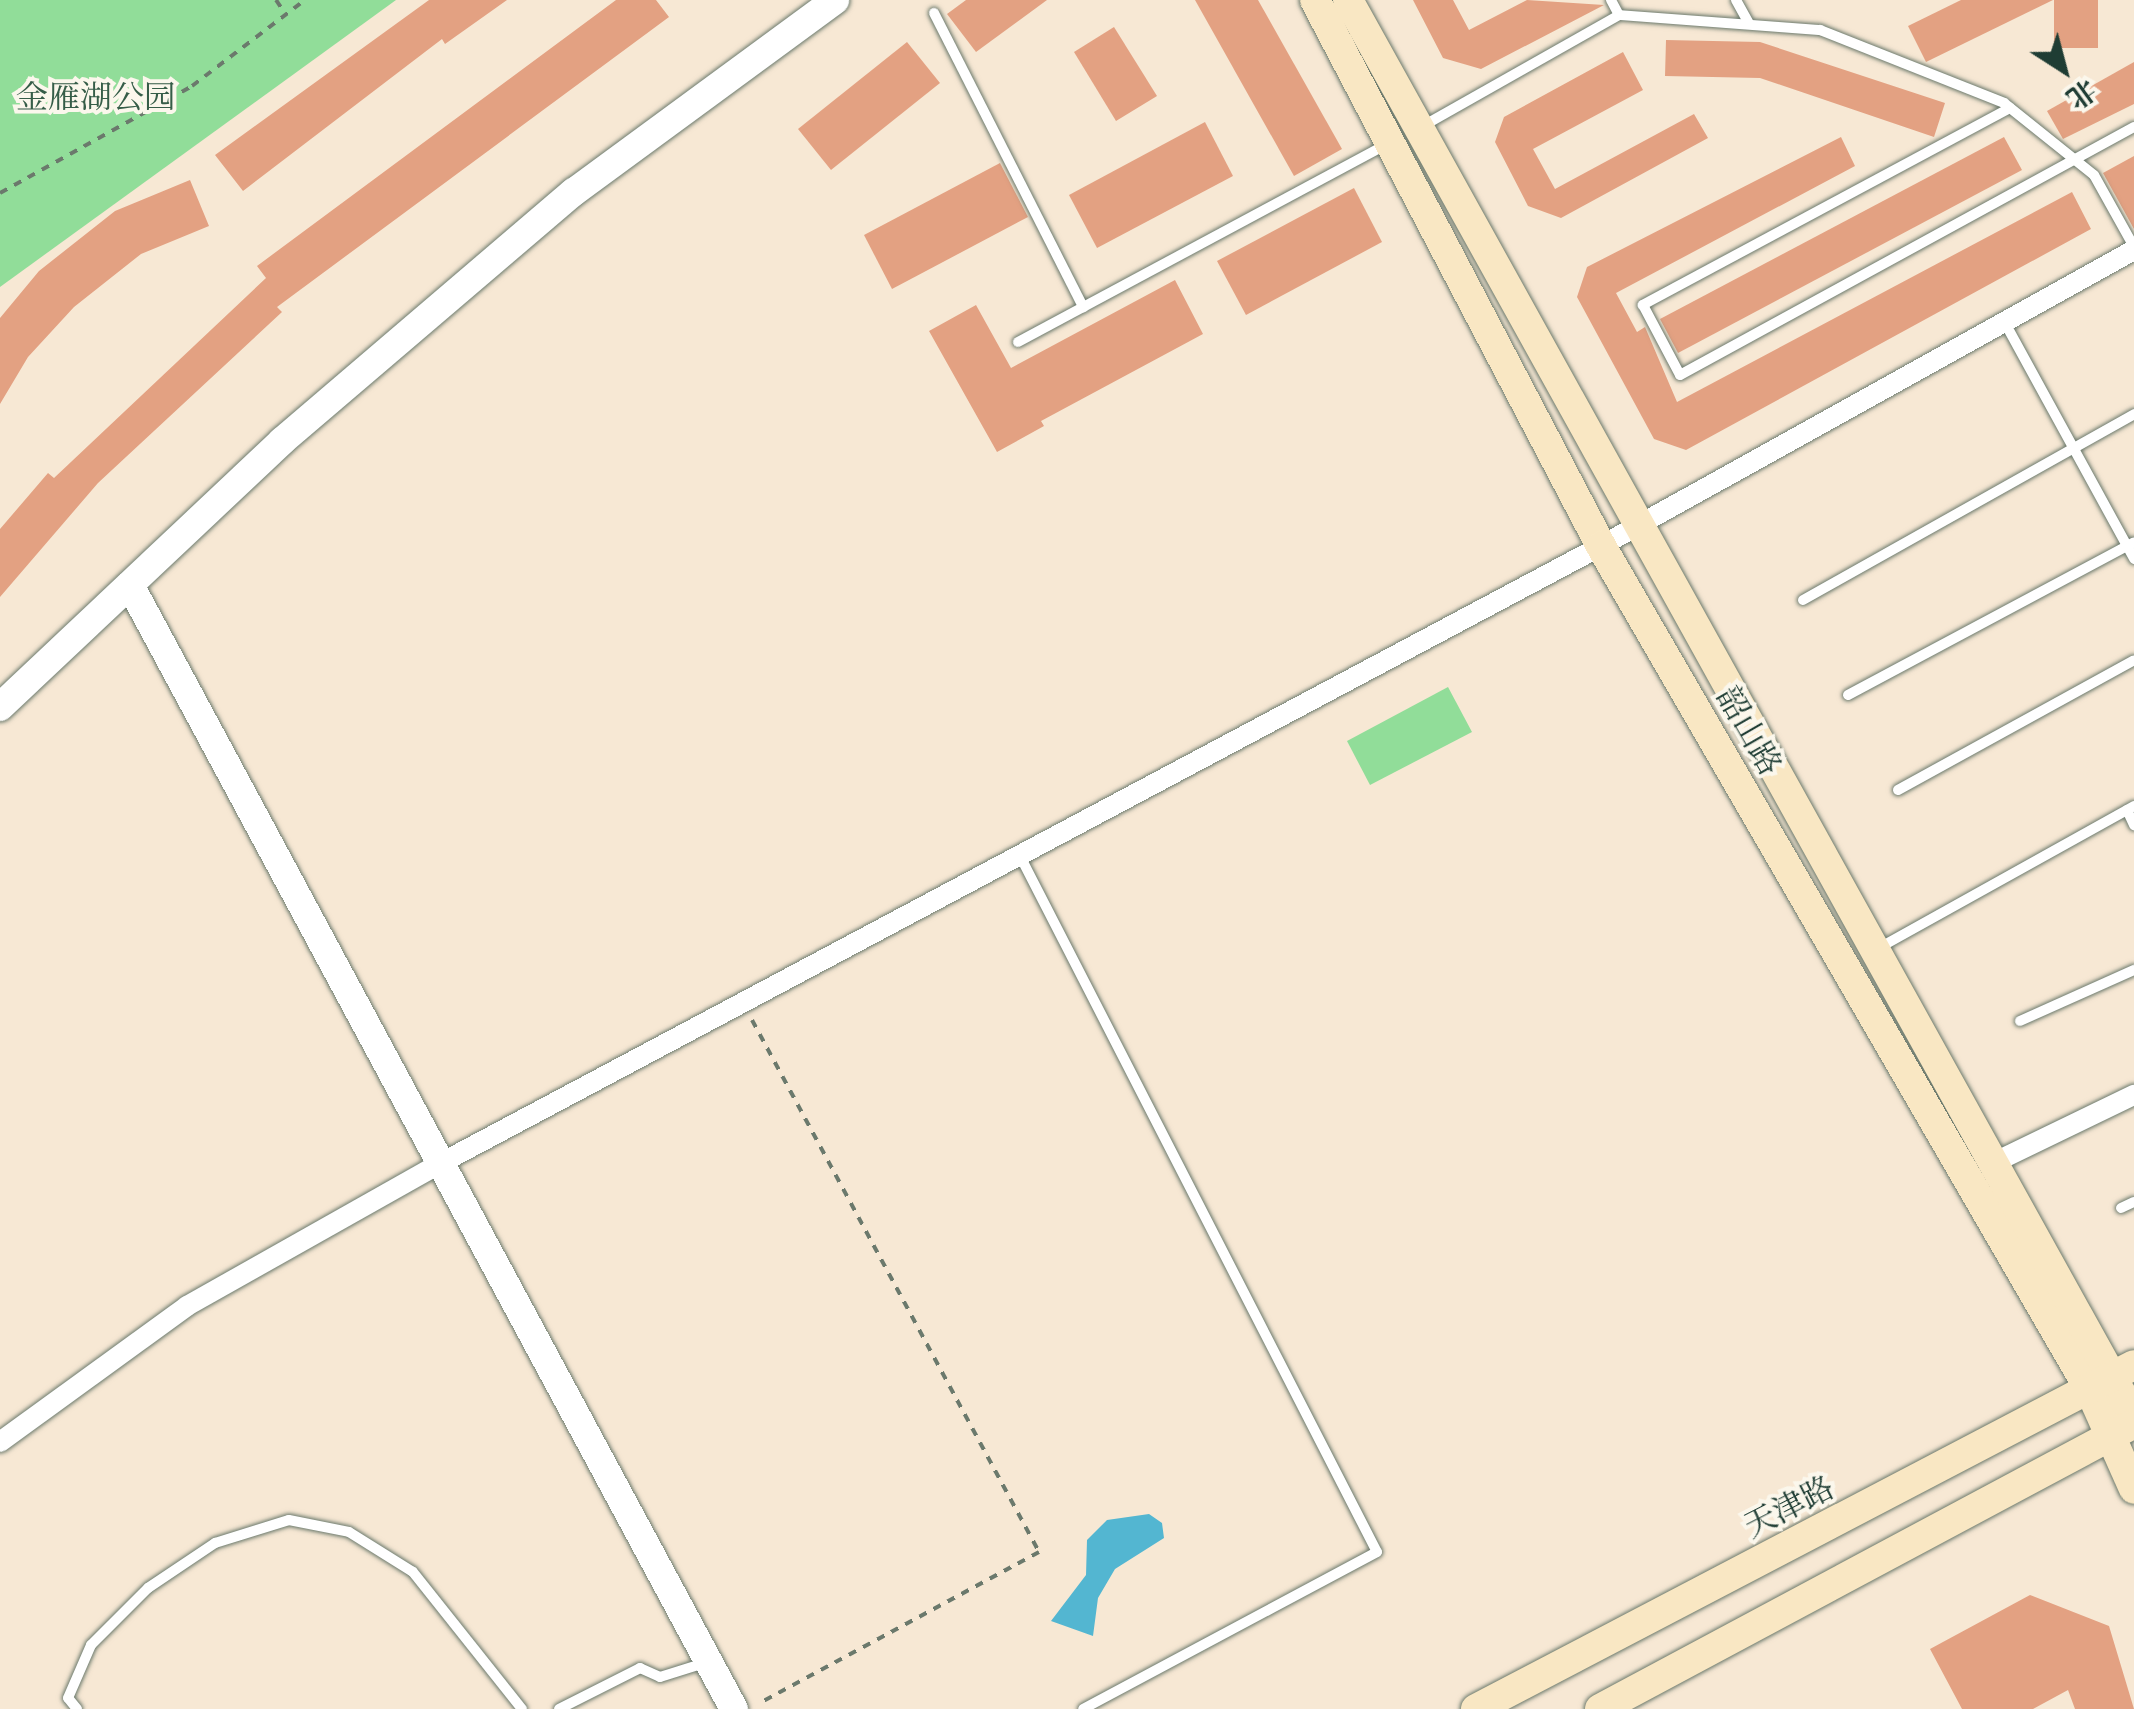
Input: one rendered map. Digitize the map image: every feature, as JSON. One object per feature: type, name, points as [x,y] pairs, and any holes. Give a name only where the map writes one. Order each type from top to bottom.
[{"type":"main road","name":"韶山路","points":[[1314,0],[1602,546],[2112,1378]]},
{"type":"main road","name":"韶山路","points":[[1348,0],[1636,527],[2112,1378],[2127,1425],[2134,1490]]},
{"type":"main road","name":"天津路","points":[[1476,1709],[2112,1378]]},
{"type":"main road","points":[[1600,1709],[2127,1425]]},
{"type":"street","points":[[0,707],[282,441],[574,192],[835,0]]},
{"type":"street","points":[[0,1442],[187,1306],[443,1162],[1602,546],[2134,248]]},
{"type":"street","points":[[130,586],[734,1709]]},
{"type":"street","points":[[1991,1164],[2134,1095]]},
{"type":"lane","points":[[1610,0],[1619,15]]},
{"type":"lane","points":[[1736,0],[1749,23]]},
{"type":"lane","points":[[934,13],[1083,307]]},
{"type":"lane","points":[[1418,128],[1619,15],[1820,30],[2010,108],[2094,175],[2134,248]]},
{"type":"lane","points":[[2010,108],[1643,306],[1680,375],[2134,127]]},
{"type":"lane","points":[[1018,342],[1390,143]]},
{"type":"lane","points":[[2004,322],[2130,544],[2134,559]]},
{"type":"lane","points":[[1803,600],[2134,414]]},
{"type":"lane","points":[[1848,694],[2130,544]]},
{"type":"lane","points":[[1898,790],[2134,660]]},
{"type":"lane","points":[[1872,952],[2131,808],[2134,826]]},
{"type":"lane","points":[[1020,856],[1377,1552],[1084,1709]]},
{"type":"lane","points":[[2020,1021],[2134,970]]},
{"type":"lane","points":[[2122,1208],[2134,1202]]},
{"type":"lane","points":[[77,1709],[68,1698],[90,1646],[148,1588],[215,1543],[289,1520],[349,1532],[413,1572],[522,1709]]},
{"type":"lane","points":[[559,1709],[640,1668],[660,1677],[709,1662]]},
{"type":"path","points":[[276,0],[286,15]]},
{"type":"path","points":[[0,193],[192,86],[305,0]]},
{"type":"path","points":[[742,1003],[1040,1552],[749,1709]]},
{"type":"green space","name":"金雁湖公园","points":[[0,0],[396,0],[0,287]]},
{"type":"green space","points":[[1448,687],[1472,732],[1370,785],[1347,741]]},
{"type":"water","points":[[1149,1514],[1162,1523],[1164,1538],[1115,1569],[1098,1598],[1093,1636],[1051,1621],[1086,1575],[1087,1540],[1107,1520]]},
{"type":"building","points":[[429,0],[507,0],[445,44],[442,39],[243,191],[215,155]]},
{"type":"building","points":[[616,0],[656,0],[669,17],[277,307],[282,312],[98,483],[0,597],[0,529],[48,473],[54,478],[266,278],[257,266]]},
{"type":"building","points":[[966,0],[1047,0],[976,52],[947,14]]},
{"type":"building","points":[[1195,0],[1258,0],[1342,149],[1294,176]]},
{"type":"building","points":[[1413,0],[1453,0],[1469,30],[1527,0],[1604,5],[1481,69],[1443,58]]},
{"type":"building","points":[[1961,0],[2053,0],[1926,62],[1908,26]]},
{"type":"building","points":[[2054,0],[2098,0],[2098,48],[2054,48]]},
{"type":"building","points":[[1114,27],[1157,96],[1116,121],[1074,52]]},
{"type":"building","points":[[1666,40],[1760,42],[1945,103],[1934,137],[1760,78],[1665,76]]},
{"type":"building","points":[[907,42],[940,83],[831,170],[798,129]]},
{"type":"building","points":[[1623,52],[1643,90],[1533,149],[1555,189],[1694,114],[1708,138],[1561,218],[1528,206],[1495,142],[1504,117]]},
{"type":"building","points":[[2134,62],[2134,104],[2063,139],[2047,111]]},
{"type":"building","points":[[1205,122],[1233,176],[1097,248],[1069,195]]},
{"type":"building","points":[[1841,137],[1855,166],[1616,293],[1637,332],[1645,327],[1677,402],[2072,192],[2091,229],[1686,450],[1654,439],[1577,297],[1587,267]]},
{"type":"building","points":[[2004,137],[2022,170],[1678,353],[1660,319]]},
{"type":"building","points":[[2134,156],[2134,229],[2103,173]]},
{"type":"building","points":[[1000,163],[1028,217],[892,289],[864,235]]},
{"type":"building","points":[[190,180],[209,226],[141,254],[74,307],[28,357],[0,404],[0,318],[39,271],[115,211]]},
{"type":"building","points":[[1354,188],[1382,242],[1246,315],[1217,261]]},
{"type":"building","points":[[1175,280],[1203,334],[1041,421],[1044,426],[997,452],[929,331],[976,305],[1011,368]]},
{"type":"building","points":[[2030,1595],[2109,1626],[2134,1709],[2075,1709],[2068,1690],[2033,1709],[1962,1709],[1930,1649]]}]
